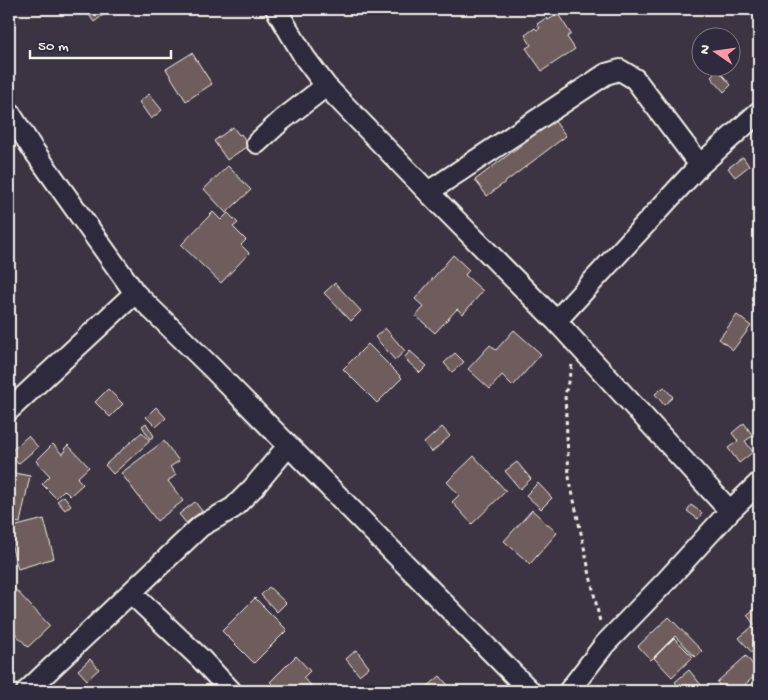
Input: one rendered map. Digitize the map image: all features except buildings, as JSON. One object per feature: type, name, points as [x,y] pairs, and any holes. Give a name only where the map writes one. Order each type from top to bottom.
[{"type":"street","points":[[276,9],[305,58],[326,86],[556,321],[730,511]]},
{"type":"street","points":[[428,192],[606,74],[620,70],[635,79],[700,166]]},
{"type":"street","points":[[257,143],[282,120],[326,86]]},
{"type":"street","points":[[9,112],[32,148],[135,293],[530,691]]},
{"type":"street","points":[[556,321],[700,166],[759,112]]},
{"type":"street","points":[[9,410],[135,293]]},
{"type":"street","points":[[27,691],[201,526],[233,508],[253,488],[288,446]]},
{"type":"street","points":[[569,691],[606,644],[666,582],[730,511],[759,483]]},
{"type":"street","points":[[131,593],[232,691]]},
{"type":"path","points":[[577,344],[565,395],[568,477],[606,644]]}]
